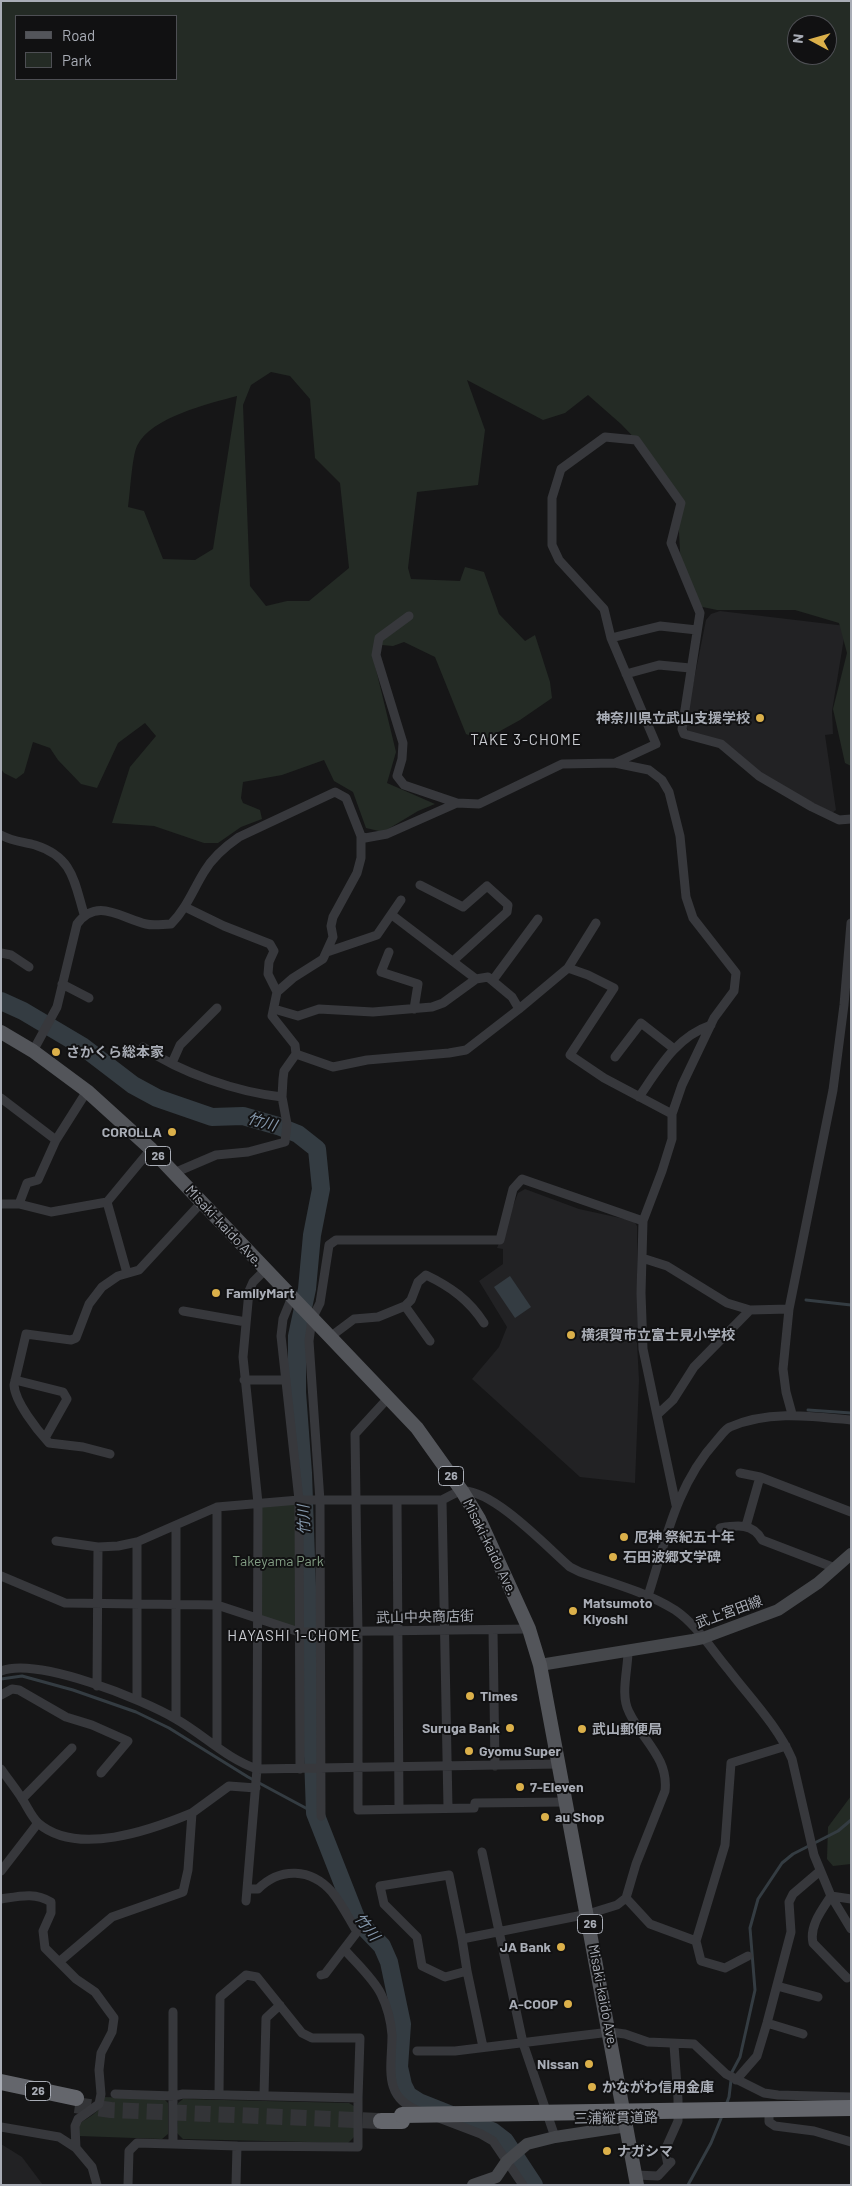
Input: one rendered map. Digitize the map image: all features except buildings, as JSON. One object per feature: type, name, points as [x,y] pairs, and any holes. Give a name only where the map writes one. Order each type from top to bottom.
[{"type":"highway","name":"26","points":[[1,2082],[75,2102],[1,2090]]},
{"type":"highway","name":"三浦縦貫道路","points":[[402,2118],[851,2108]]},
{"type":"highway","name":"三浦縦貫道路","points":[[381,2118],[851,2114]]},
{"type":"main road","name":"Misaki-kaido Ave.","points":[[1,1032],[32,1051],[87,1091],[151,1149],[417,1428],[462,1491],[479,1519],[529,1629],[540,1665],[637,2180]]},
{"type":"main road","name":"武上宮田線","points":[[540,1665],[703,1638],[778,1610],[818,1583],[851,1554]]},
{"type":"main road","points":[[474,2185],[496,2181],[507,2161],[527,2144],[627,2126]]},
{"type":"street","points":[[615,764],[656,744],[611,638],[604,609],[559,560],[552,545],[552,498],[561,470],[605,436],[636,440],[681,503],[671,543],[700,613],[690,668],[682,729],[684,734],[721,744],[759,776],[812,807],[839,820],[851,819]]},
{"type":"street","points":[[409,616],[379,638],[376,655],[403,743],[398,776],[404,785],[457,803],[479,804],[562,764],[615,764],[649,770],[662,780],[669,792],[680,836],[686,897],[692,918],[736,973],[734,991],[711,1025],[682,1085],[672,1114],[672,1139],[643,1220],[641,1293],[644,1349],[658,1414],[668,1477],[676,1505]]},
{"type":"street","points":[[611,638],[660,626],[697,630]]},
{"type":"street","points":[[626,674],[659,665],[690,668]]},
{"type":"street","points":[[32,1051],[57,1007],[77,924],[84,914],[92,911],[108,911],[148,924],[171,924],[185,907],[205,870],[227,845],[239,836],[335,792],[346,798],[362,836],[357,873],[333,917],[331,926],[333,937],[323,960],[293,978],[277,992]]},
{"type":"street","points":[[362,836],[365,838],[387,834],[457,803]]},
{"type":"street","points":[[2,837],[38,846],[60,858],[70,869],[84,914]]},
{"type":"street","points":[[420,885],[464,907],[487,886],[508,906],[507,912],[454,960]]},
{"type":"street","points":[[327,952],[373,938],[401,900]]},
{"type":"street","points":[[174,1173],[216,1155],[248,1152],[285,1142],[287,1124],[282,1097],[284,1071],[296,1054],[295,1044],[272,1016],[277,992],[268,974],[269,962],[274,951],[270,944],[224,926],[185,907]]},
{"type":"street","points":[[392,914],[454,960],[476,979]]},
{"type":"street","points":[[493,980],[538,919]]},
{"type":"street","points":[[792,1414],[786,1392],[783,1369],[789,1308],[833,1090],[847,1006],[851,922]]},
{"type":"street","points":[[296,1054],[333,1067],[366,1060],[466,1050],[568,968],[596,923]]},
{"type":"street","points":[[389,952],[381,972],[418,984],[414,1008]]},
{"type":"street","points":[[1,953],[10,955],[29,967]]},
{"type":"street","points":[[568,968],[588,975],[614,988],[570,1055],[604,1078],[672,1114]]},
{"type":"street","points":[[274,1009],[298,1016],[319,1008],[373,1012],[432,1007],[443,1003],[476,979],[488,977],[512,997],[519,1009]]},
{"type":"street","points":[[62,984],[90,998]]},
{"type":"street","points":[[172,1064],[180,1045],[217,1008]]},
{"type":"street","points":[[615,1057],[641,1023],[673,1048]]},
{"type":"street","points":[[638,1097],[673,1048],[689,1036],[711,1025]]},
{"type":"street","points":[[143,1047],[172,1064],[255,1094],[282,1097]]},
{"type":"street","points":[[19,1204],[27,1183],[38,1180],[56,1140],[87,1091]]},
{"type":"street","points":[[1,1098],[56,1140]]},
{"type":"street","points":[[1,1204],[19,1204],[51,1212],[107,1202],[151,1149]]},
{"type":"street","points":[[321,1816],[320,1501],[310,1362],[312,1319],[320,1303],[329,1245],[336,1240],[500,1240],[513,1189],[522,1179],[643,1220]]},
{"type":"street","points":[[107,1202],[128,1273]]},
{"type":"street","points":[[110,1454],[83,1446],[50,1443],[44,1438],[14,1393],[15,1380],[26,1334],[71,1340],[76,1338],[89,1304],[102,1287],[118,1276],[139,1270],[202,1202]]},
{"type":"street","points":[[642,1258],[667,1266],[727,1303],[750,1310],[789,1308]]},
{"type":"street","points":[[246,1901],[257,1769],[258,1503],[243,1357],[249,1291],[253,1282],[265,1270]]},
{"type":"street","points":[[330,1337],[354,1319],[378,1317],[405,1306],[411,1300],[418,1282],[426,1275],[448,1285],[474,1306],[484,1323]]},
{"type":"street","points":[[294,1299],[283,1319],[281,1336],[299,1500],[300,1769]]},
{"type":"street","points":[[405,1306],[430,1342]]},
{"type":"street","points":[[658,1414],[673,1400],[694,1367],[750,1310]]},
{"type":"street","points":[[183,1311],[246,1322]]},
{"type":"street","points":[[15,1380],[63,1392],[67,1399],[44,1438]]},
{"type":"street","points":[[244,1380],[286,1380]]},
{"type":"street","points":[[389,1397],[355,1434],[358,1810],[474,1808],[475,1803],[566,1802]]},
{"type":"street","points":[[648,1596],[676,1505],[703,1456],[728,1428],[757,1420],[792,1414],[851,1420]]},
{"type":"street","points":[[740,1473],[760,1477],[851,1512]]},
{"type":"street","points":[[746,1526],[760,1477]]},
{"type":"street","points":[[56,1541],[98,1547],[118,1546],[137,1542],[216,1507],[299,1500],[442,1500],[462,1491],[484,1496],[498,1504],[570,1566],[580,1572],[648,1596],[676,1611],[703,1638],[760,1709],[786,1746],[792,1759],[807,1830],[820,1871],[831,1896],[851,1929]]},
{"type":"street","points":[[397,1500],[399,1809]]},
{"type":"street","points":[[442,1500],[448,1808]]},
{"type":"street","points":[[216,1507],[217,1747]]},
{"type":"street","points":[[176,1526],[176,1719]]},
{"type":"street","points":[[720,1528],[746,1526],[758,1531],[762,1540],[835,1568]]},
{"type":"street","points":[[137,1542],[137,1700]]},
{"type":"street","points":[[97,1686],[98,1547]]},
{"type":"street","name":"武山中央商店街","points":[[1,1576],[65,1603],[217,1605],[299,1632],[358,1633],[529,1629]]},
{"type":"street","points":[[493,1630],[495,1766]]},
{"type":"street","points":[[462,1939],[588,1914],[617,1906],[626,1898],[636,1864],[665,1791],[666,1781],[661,1761],[628,1712],[624,1698],[628,1651]]},
{"type":"street","points":[[1,1672],[9,1668],[56,1672],[137,1700],[176,1719],[242,1764],[257,1769],[559,1764]]},
{"type":"street","points":[[1,1695],[12,1689],[19,1690],[66,1717],[92,1724],[128,1741],[101,1773]]},
{"type":"street","points":[[748,1956],[725,1968],[701,1961],[696,1941],[725,1845],[731,1764],[786,1746]]},
{"type":"street","points":[[22,1799],[72,1748]]},
{"type":"street","points":[[1,1769],[38,1823],[66,1837],[118,1837],[166,1824],[192,1813],[229,1786],[256,1788]]},
{"type":"street","points":[[59,1962],[112,1917],[183,1892],[188,1870],[192,1813]]},
{"type":"street","points":[[1,1871],[38,1823]]},
{"type":"street","points":[[482,1852],[498,1932],[524,2043],[554,2138]]},
{"type":"street","points":[[736,2080],[757,2056],[767,2023],[791,1932],[789,1902],[793,1894],[820,1871]]},
{"type":"street","points":[[247,1889],[258,1890],[268,1879],[289,1872],[309,1875],[331,1891],[357,1932],[325,1974],[321,1975]]},
{"type":"street","points":[[467,1971],[445,1977],[422,1966],[417,1937],[384,1904],[380,1886],[449,1875],[467,1971],[484,2047]]},
{"type":"street","points":[[1,1900],[32,1894],[43,1897],[51,1902],[51,1913],[43,1930],[45,1948],[76,1978],[95,1992],[114,2018],[112,2032],[101,2053],[99,2070],[101,2094],[99,2104],[78,2119],[75,2126],[76,2148]]},
{"type":"street","points":[[831,1896],[851,1898]]},
{"type":"street","points":[[831,1896],[813,1926],[811,1936],[813,1943],[847,1978]]},
{"type":"street","points":[[626,1898],[650,1924],[696,1941]]},
{"type":"street","points":[[344,1949],[381,1994],[390,2020],[392,2035],[391,2077],[399,2099],[408,2106],[487,2137],[492,2141],[523,2185]]},
{"type":"street","points":[[128,2185],[130,2151],[137,2143],[358,2147],[360,2038],[312,2038],[302,2033],[257,1977],[246,1975],[220,1997],[219,2094]]},
{"type":"street","points":[[777,1986],[818,1998]]},
{"type":"street","points":[[264,2096],[266,2018],[280,2005]]},
{"type":"street","points":[[173,2012],[173,2144]]},
{"type":"street","points":[[767,2023],[803,2034]]},
{"type":"street","points":[[417,2051],[455,2051],[610,2032],[625,2034],[648,2042],[674,2045],[694,2044],[726,2074],[769,2094],[851,2097]]},
{"type":"street","points":[[637,2180],[658,2176],[670,2162],[665,2150],[678,2122],[674,2045]]},
{"type":"street","points":[[115,2094],[174,2096],[183,2094],[219,2094],[358,2098]]},
{"type":"street","points":[[769,2094],[769,2122],[775,2126],[814,2131],[851,2142]]},
{"type":"street","points":[[1,2127],[59,2136],[76,2148],[92,2166],[97,2185]]},
{"type":"street","points":[[236,2146],[236,2185]]},
{"type":"shaded area","name":"神奈川県立武山支援学校","points":[[720,611],[846,626],[832,711],[833,734],[825,735],[836,810],[832,813],[762,775],[720,742],[689,732],[685,725],[706,620],[711,614]]},
{"type":"shaded area","name":"横須賀市立富士見小学校","points":[[525,1189],[579,1209],[634,1221],[637,1226],[637,1279],[641,1327],[637,1343],[639,1380],[635,1483],[580,1477],[472,1379],[499,1347],[507,1327],[479,1281],[503,1264],[503,1249],[497,1248],[518,1193]]},
{"type":"shaded area","points":[[510,1276],[531,1307],[515,1318],[494,1287]]},
{"type":"shaded area","points":[[1,2144],[22,2157],[43,2185],[1,2185]]},
{"type":"green space","points":[[1,1],[851,1],[851,766],[845,763],[833,709],[847,653],[839,623],[795,610],[717,610],[693,605],[681,570],[677,494],[649,453],[621,424],[588,395],[565,413],[543,420],[467,380],[485,430],[478,485],[417,492],[408,568],[411,579],[460,581],[465,567],[484,572],[499,614],[525,641],[535,635],[550,682],[552,698],[520,720],[482,741],[466,734],[435,657],[404,642],[393,646],[382,645],[372,653],[396,752],[387,783],[435,804],[418,811],[383,832],[366,828],[353,792],[334,781],[324,760],[282,775],[243,782],[241,798],[243,803],[260,810],[262,819],[241,827],[218,843],[204,843],[154,826],[112,823],[130,767],[156,736],[145,723],[118,743],[97,788],[81,784],[58,760],[50,748],[33,742],[24,773],[16,779],[4,773],[1,769]],"holes":[[[271,372],[290,376],[310,399],[315,458],[340,483],[349,568],[309,601],[287,601],[266,606],[250,586],[243,405],[251,385]],[[237,396],[213,549],[195,560],[163,559],[144,511],[128,507],[132,466],[137,446],[154,427],[181,413]]]},
{"type":"green space","name":"Takeyama Park","points":[[299,1500],[299,1632],[258,1619],[258,1503]]},
{"type":"green space","points":[[851,1796],[851,1864],[833,1866],[827,1859],[828,1827]]},
{"type":"green space","points":[[104,2097],[164,2099],[168,2103],[168,2134],[162,2139],[79,2136],[79,2124],[99,2110]]},
{"type":"green space","points":[[183,2099],[349,2103],[354,2106],[354,2137],[348,2143],[183,2139],[177,2133],[178,2103]]},
{"type":"waterway","name":"竹川","points":[[1,1001],[23,1011],[82,1046],[133,1085],[157,1098],[212,1117],[243,1116],[278,1126],[298,1134],[317,1149],[321,1189],[312,1235],[307,1289],[297,1336],[297,1392],[303,1473],[315,1813],[357,1920],[382,1946],[389,1962],[402,2024],[399,2067],[403,2085],[408,2095],[419,2102],[492,2131],[505,2141],[534,2185]]},
{"type":"waterway","points":[[806,1300],[851,1305]]},
{"type":"waterway","points":[[808,1410],[851,1413]]},
{"type":"waterway","points":[[1,1679],[22,1676],[73,1690],[136,1712],[169,1728],[248,1777],[315,1813]]},
{"type":"waterway","points":[[726,2105],[729,2097],[732,2072],[740,2057],[755,1990],[750,1928],[758,1899],[782,1863],[793,1854],[838,1831],[851,1820]]},
{"type":"waterway","points":[[688,2185],[711,2143],[722,2116]]},
{"type":"tunnel","points":[[75,2105],[111,2110],[381,2121]]},
{"type":"place","name":"神奈川県立武山支援学校","points":[[760,718]]},
{"type":"place","name":"さかくら総本家","points":[[56,1052]]},
{"type":"place","name":"COROLLA","points":[[172,1132]]},
{"type":"place","name":"FamilyMart","points":[[216,1293]]},
{"type":"place","name":"横須賀市立富士見小学校","points":[[571,1335]]},
{"type":"place","name":"厄神 祭紀五十年","points":[[624,1537]]},
{"type":"place","name":"石田波郷文学碑","points":[[613,1557]]},
{"type":"place","name":"Matsumoto Kiyoshi","points":[[573,1611]]},
{"type":"place","name":"Times","points":[[470,1696]]},
{"type":"place","name":"Suruga Bank","points":[[510,1728]]},
{"type":"place","name":"武山郵便局","points":[[582,1729]]},
{"type":"place","name":"Gyomu Super","points":[[469,1751]]},
{"type":"place","name":"7-Eleven","points":[[520,1787]]},
{"type":"place","name":"au Shop","points":[[545,1817]]},
{"type":"place","name":"JA Bank","points":[[561,1947]]},
{"type":"place","name":"A-COOP","points":[[568,2004]]},
{"type":"place","name":"Nissan","points":[[589,2064]]},
{"type":"place","name":"かながわ信用金庫","points":[[592,2087]]},
{"type":"place","name":"ナガシマ","points":[[607,2151]]},
{"type":"district","name":"TAKE 3-CHOME","points":[[526,740]]},
{"type":"district","name":"HAYASHI 1-CHOME","points":[[294,1636]]}]
